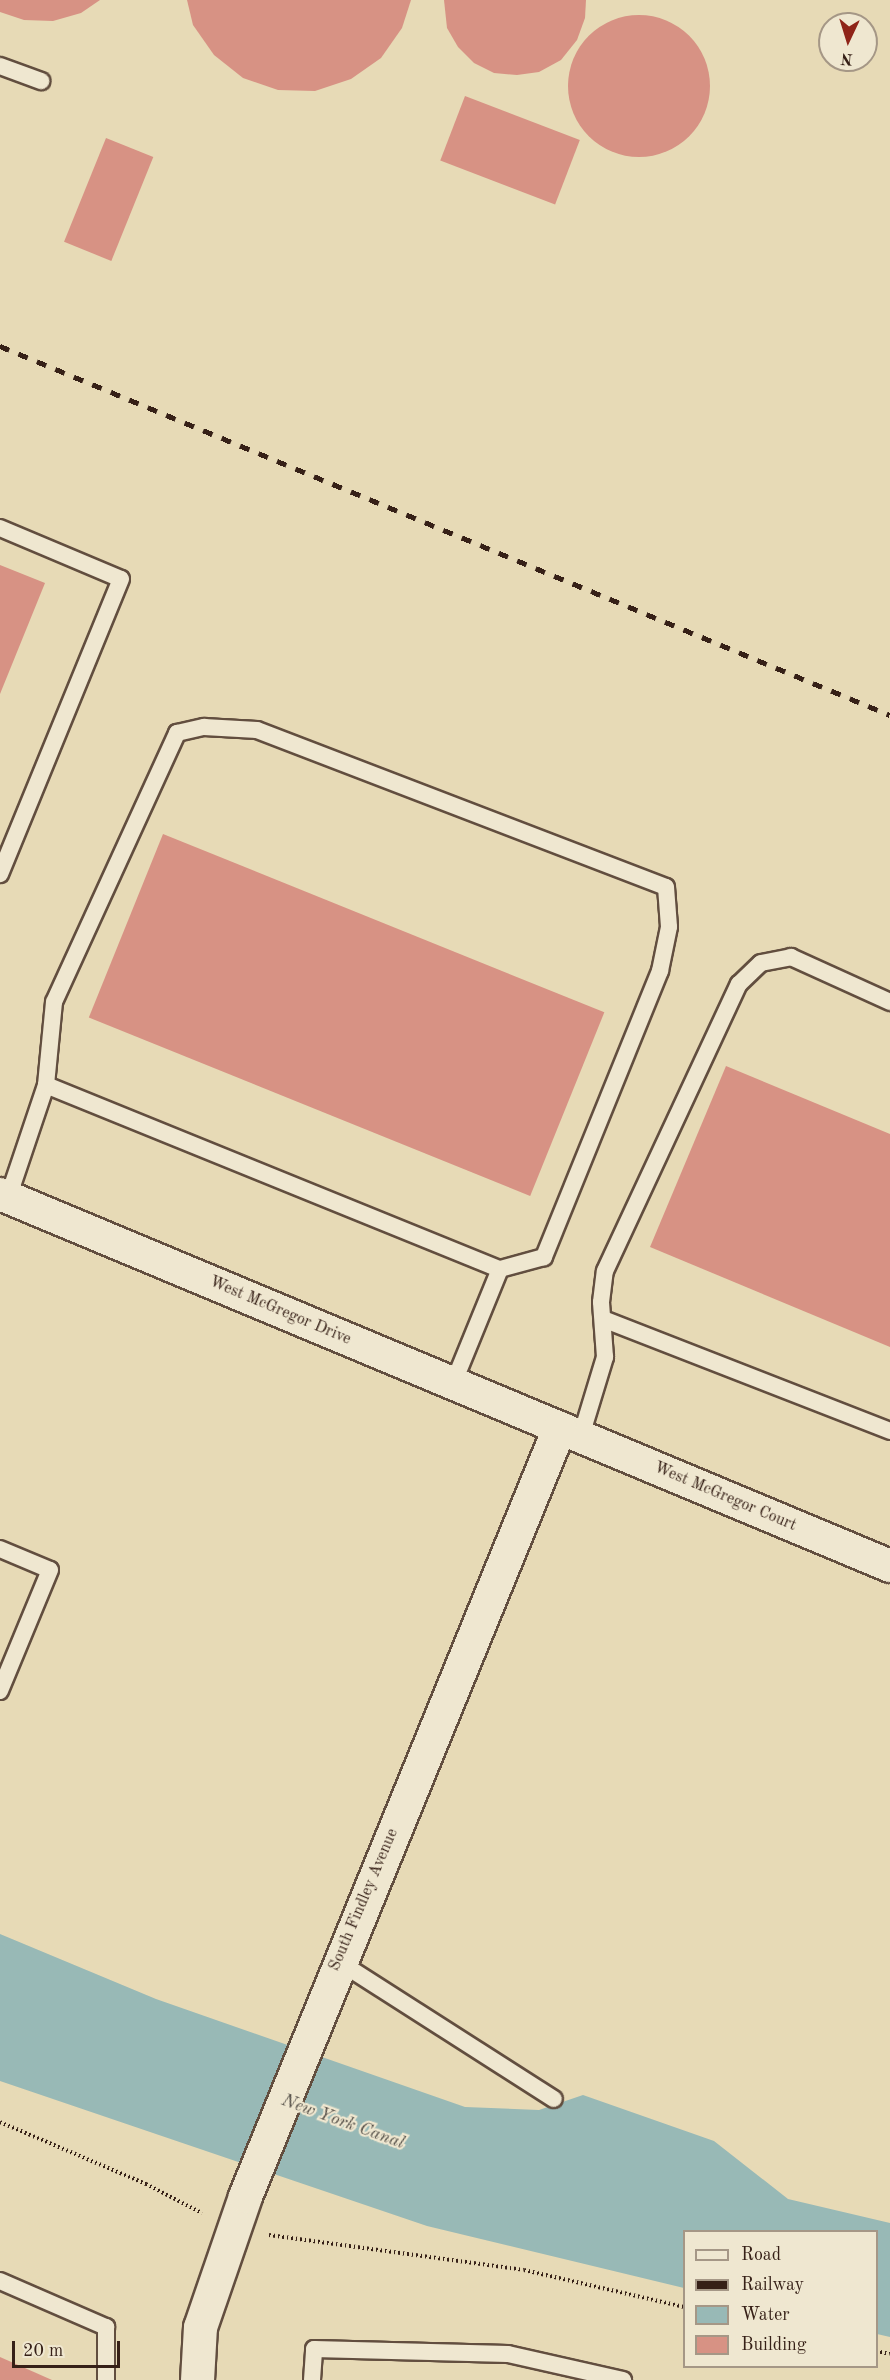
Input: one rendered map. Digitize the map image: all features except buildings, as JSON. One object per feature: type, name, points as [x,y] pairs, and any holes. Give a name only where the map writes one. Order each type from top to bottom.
[{"type":"street","name":"West McGregor Drive","points":[[4,1196],[570,1432]]},
{"type":"street","name":"West McGregor Court","points":[[570,1432],[890,1566]]},
{"type":"street","name":"South Findley Avenue","points":[[197,2380],[200,2327],[240,2209],[312,2025],[570,1432]]},
{"type":"lane","points":[[0,66],[41,81]]},
{"type":"lane","points":[[0,528],[121,579],[0,874]]},
{"type":"lane","points":[[4,1196],[46,1085],[54,1002],[177,733],[204,727],[257,730],[666,887],[669,927],[660,971],[544,1257],[500,1269],[46,1085]]},
{"type":"lane","points":[[570,1432],[605,1357],[603,1319],[605,1271],[739,984],[761,963],[791,957],[890,1002]]},
{"type":"lane","points":[[453,1384],[500,1269]]},
{"type":"lane","points":[[603,1319],[890,1431]]},
{"type":"lane","points":[[0,1550],[50,1570],[0,1691]]},
{"type":"lane","points":[[338,1961],[554,2099]]},
{"type":"lane","points":[[0,2281],[106,2327],[105,2380]]},
{"type":"lane","points":[[312,2380],[314,2349],[508,2354],[623,2380]]},
{"type":"path","points":[[0,2122],[129,2176],[202,2213],[240,2209],[268,2235],[354,2249],[524,2270],[683,2307]]},
{"type":"water","name":"New York Canal","points":[[0,1934],[156,1999],[465,2107],[539,2110],[583,2095],[714,2141],[788,2199],[890,2223],[890,2337],[878,2334],[878,2230],[683,2230],[683,2288],[427,2226],[0,2081]]},
{"type":"railway","points":[[0,346],[890,715]]}]
